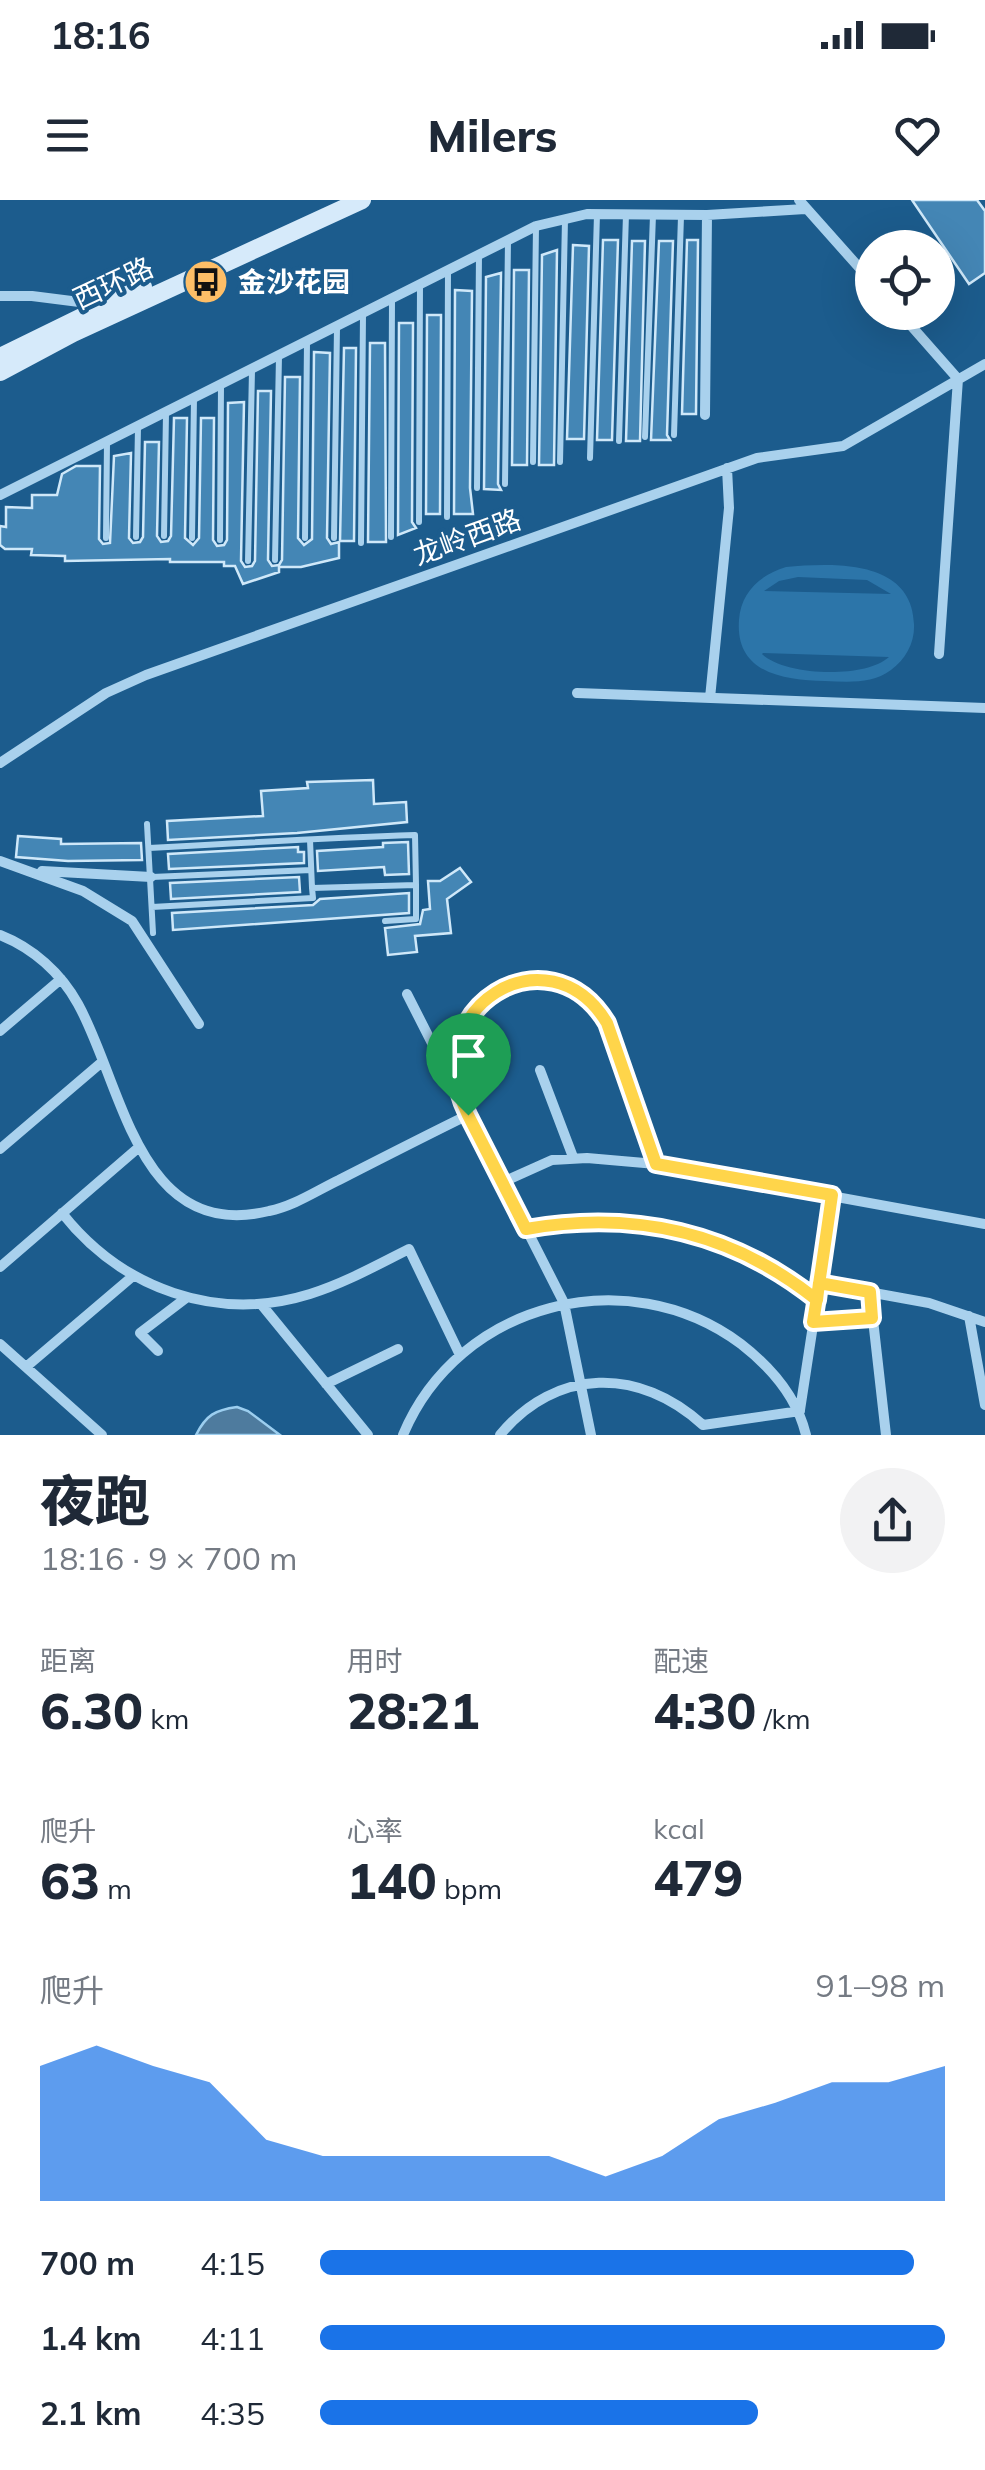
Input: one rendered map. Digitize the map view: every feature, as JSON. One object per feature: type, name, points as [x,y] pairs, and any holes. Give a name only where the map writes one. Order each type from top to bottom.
[{"type":"main road","name":"西环路","points":[[0,358],[341,200]]},
{"type":"main road","name":"西环路","points":[[0,372],[110,308],[362,200]]},
{"type":"street","points":[[588,200],[592,214]]},
{"type":"street","points":[[0,495],[536,226],[566,217],[707,215],[802,204],[855,263]]},
{"type":"street","points":[[705,415],[707,215]]},
{"type":"street","points":[[0,296],[32,296],[110,308]]},
{"type":"street","points":[[915,330],[958,379],[938,654]]},
{"type":"street","name":"龙岭西路","points":[[0,762],[106,694],[146,675],[726,468],[757,458],[843,446],[985,364]]},
{"type":"street","points":[[710,698],[729,508],[726,468]]},
{"type":"street","points":[[577,693],[985,708]]},
{"type":"street","points":[[0,861],[83,891],[132,921],[199,1024]]},
{"type":"street","points":[[31,870],[150,877]]},
{"type":"street","points":[[0,934],[39,957],[61,979],[78,1004],[138,1148],[162,1182],[184,1199],[223,1214],[251,1215],[291,1204],[468,1115]]},
{"type":"street","points":[[0,1031],[61,979]]},
{"type":"street","points":[[457,1092],[456,1051],[465,1025],[478,1006],[496,992],[518,983],[541,981],[564,986],[584,996],[607,1023],[656,1164]]},
{"type":"street","points":[[408,994],[564,1303],[591,1435]]},
{"type":"street","points":[[0,1149],[102,1062]]},
{"type":"street","points":[[540,1070],[573,1157]]},
{"type":"street","points":[[0,1267],[138,1148]]},
{"type":"street","points":[[502,1182],[542,1163],[573,1157],[656,1164],[985,1224]]},
{"type":"street","points":[[800,1411],[832,1195]]},
{"type":"street","points":[[62,1214],[102,1256],[133,1276],[186,1298],[230,1304],[292,1299],[331,1287],[409,1249],[460,1355]]},
{"type":"street","points":[[526,1229],[598,1220],[668,1227],[737,1249],[779,1272],[817,1300]]},
{"type":"street","points":[[26,1367],[133,1276]]},
{"type":"street","points":[[819,1283],[928,1303],[985,1322]]},
{"type":"street","points":[[870,1292],[886,1435]]},
{"type":"street","points":[[158,1351],[140,1332],[186,1298]]},
{"type":"street","points":[[402,1435],[423,1397],[460,1355],[508,1322],[564,1303],[603,1299],[643,1302],[700,1319],[750,1350],[778,1378],[800,1411],[806,1435]]},
{"type":"street","points":[[260,1304],[368,1435]]},
{"type":"street","points":[[970,1316],[985,1406]]},
{"type":"street","points":[[813,1322],[872,1318]]},
{"type":"street","points":[[0,1344],[102,1435]]},
{"type":"street","points":[[326,1384],[398,1349]]},
{"type":"street","points":[[500,1435],[537,1401],[581,1384],[626,1384],[648,1389],[668,1397],[703,1425],[800,1411]]},
{"type":"lane","points":[[590,458],[592,214]]},
{"type":"lane","points":[[619,441],[626,214]]},
{"type":"lane","points":[[645,437],[653,214]]},
{"type":"lane","points":[[674,434],[681,214]]},
{"type":"lane","points":[[560,462],[566,217]]},
{"type":"lane","points":[[533,462],[536,226]]},
{"type":"lane","points":[[505,484],[508,240]]},
{"type":"lane","points":[[477,488],[479,254]]},
{"type":"lane","points":[[447,517],[448,270]]},
{"type":"lane","points":[[419,522],[420,284]]},
{"type":"lane","points":[[391,537],[392,298]]},
{"type":"lane","points":[[361,543],[364,312]]},
{"type":"lane","points":[[334,538],[337,326]]},
{"type":"lane","points":[[305,538],[308,340]]},
{"type":"lane","points":[[275,560],[279,355]]},
{"type":"lane","points":[[248,561],[252,368]]},
{"type":"lane","points":[[220,540],[222,384]]},
{"type":"lane","points":[[192,538],[194,397]]},
{"type":"lane","points":[[164,536],[166,412]]},
{"type":"lane","points":[[136,538],[138,426]]},
{"type":"lane","points":[[106,538],[107,441]]},
{"type":"lane","points":[[147,824],[154,933]]},
{"type":"lane","points":[[148,848],[414,835],[416,919],[386,921]]},
{"type":"lane","points":[[152,907],[312,898],[310,840]]},
{"type":"lane","points":[[150,877],[311,870]]},
{"type":"lane","points":[[312,888],[416,885]]},
{"type":"shaded area","points":[[847,566],[885,576],[900,587],[910,603],[914,631],[905,655],[884,675],[851,682],[794,679],[754,663],[740,638],[741,610],[754,586],[777,570]],"holes":[[[798,577],[867,580],[891,594],[764,591],[779,581]],[[763,653],[889,657],[862,669],[825,672],[788,667]]]},
{"type":"shaded area","points":[[237,1407],[280,1435],[196,1435],[212,1415]]},
{"type":"building","points":[[912,200],[977,200],[985,211],[985,273],[969,284],[955,263],[955,230],[932,230]]},
{"type":"building","points":[[603,240],[618,240],[612,440],[597,440]]},
{"type":"building","points":[[687,240],[698,240],[696,414],[682,414]]},
{"type":"building","points":[[632,241],[645,241],[640,441],[626,441]]},
{"type":"building","points":[[659,241],[673,241],[667,435],[670,440],[651,440]]},
{"type":"building","points":[[573,245],[589,246],[584,439],[567,439]]},
{"type":"building","points":[[557,250],[554,465],[539,465],[542,255]]},
{"type":"building","points":[[514,270],[529,270],[527,465],[512,465]]},
{"type":"building","points":[[501,273],[501,490],[484,489],[486,277]]},
{"type":"building","points":[[455,290],[472,291],[473,514],[454,514]]},
{"type":"building","points":[[427,315],[441,315],[440,514],[426,514]]},
{"type":"building","points":[[399,323],[413,323],[412,522],[416,528],[398,535]]},
{"type":"building","points":[[370,343],[385,343],[386,542],[368,542]]},
{"type":"building","points":[[344,348],[356,348],[354,541],[340,541]]},
{"type":"building","points":[[314,352],[330,353],[327,538],[331,544],[339,542],[339,558],[301,567],[279,567],[279,572],[243,584],[235,566],[224,566],[224,562],[65,561],[65,556],[31,555],[32,549],[5,549],[0,545],[0,526],[6,527],[6,507],[32,508],[32,495],[57,495],[62,474],[76,466],[100,466],[99,539],[103,544],[110,543],[114,456],[131,453],[129,538],[133,543],[140,542],[145,442],[159,442],[157,536],[161,542],[168,541],[174,418],[187,418],[185,538],[193,545],[199,538],[201,418],[214,418],[213,540],[217,546],[224,545],[228,403],[244,402],[241,561],[245,567],[252,566],[258,391],[271,391],[268,560],[272,566],[279,565],[285,377],[300,377],[298,538],[304,545],[312,539]]},
{"type":"building","points":[[373,780],[374,804],[406,802],[407,822],[168,840],[167,821],[263,816],[261,791],[308,788],[307,782]]},
{"type":"building","points":[[18,836],[61,839],[61,844],[141,843],[142,860],[16,857]]},
{"type":"building","points":[[408,842],[409,874],[385,875],[384,867],[318,871],[317,851]]},
{"type":"building","points":[[298,847],[298,852],[304,852],[304,863],[169,869],[168,854]]},
{"type":"building","points":[[460,868],[471,882],[447,899],[451,933],[415,936],[417,952],[388,955],[385,928],[420,924],[423,910],[430,909],[428,881],[440,881]]},
{"type":"building","points":[[299,877],[300,892],[171,899],[170,883]]},
{"type":"building","points":[[409,893],[409,913],[173,930],[172,913],[313,905],[320,899]]},
{"type":"place","name":"金沙花园","points":[[206,282]]},
{"type":"route","points":[[468,1115],[457,1092],[454,1064],[471,1015],[487,998],[518,983],[541,981],[574,990],[593,1004],[607,1023],[656,1164],[832,1195],[819,1283],[817,1300],[813,1322],[872,1318],[870,1292],[819,1283],[817,1300],[758,1260],[692,1233],[621,1221],[526,1229],[468,1115]]}]
